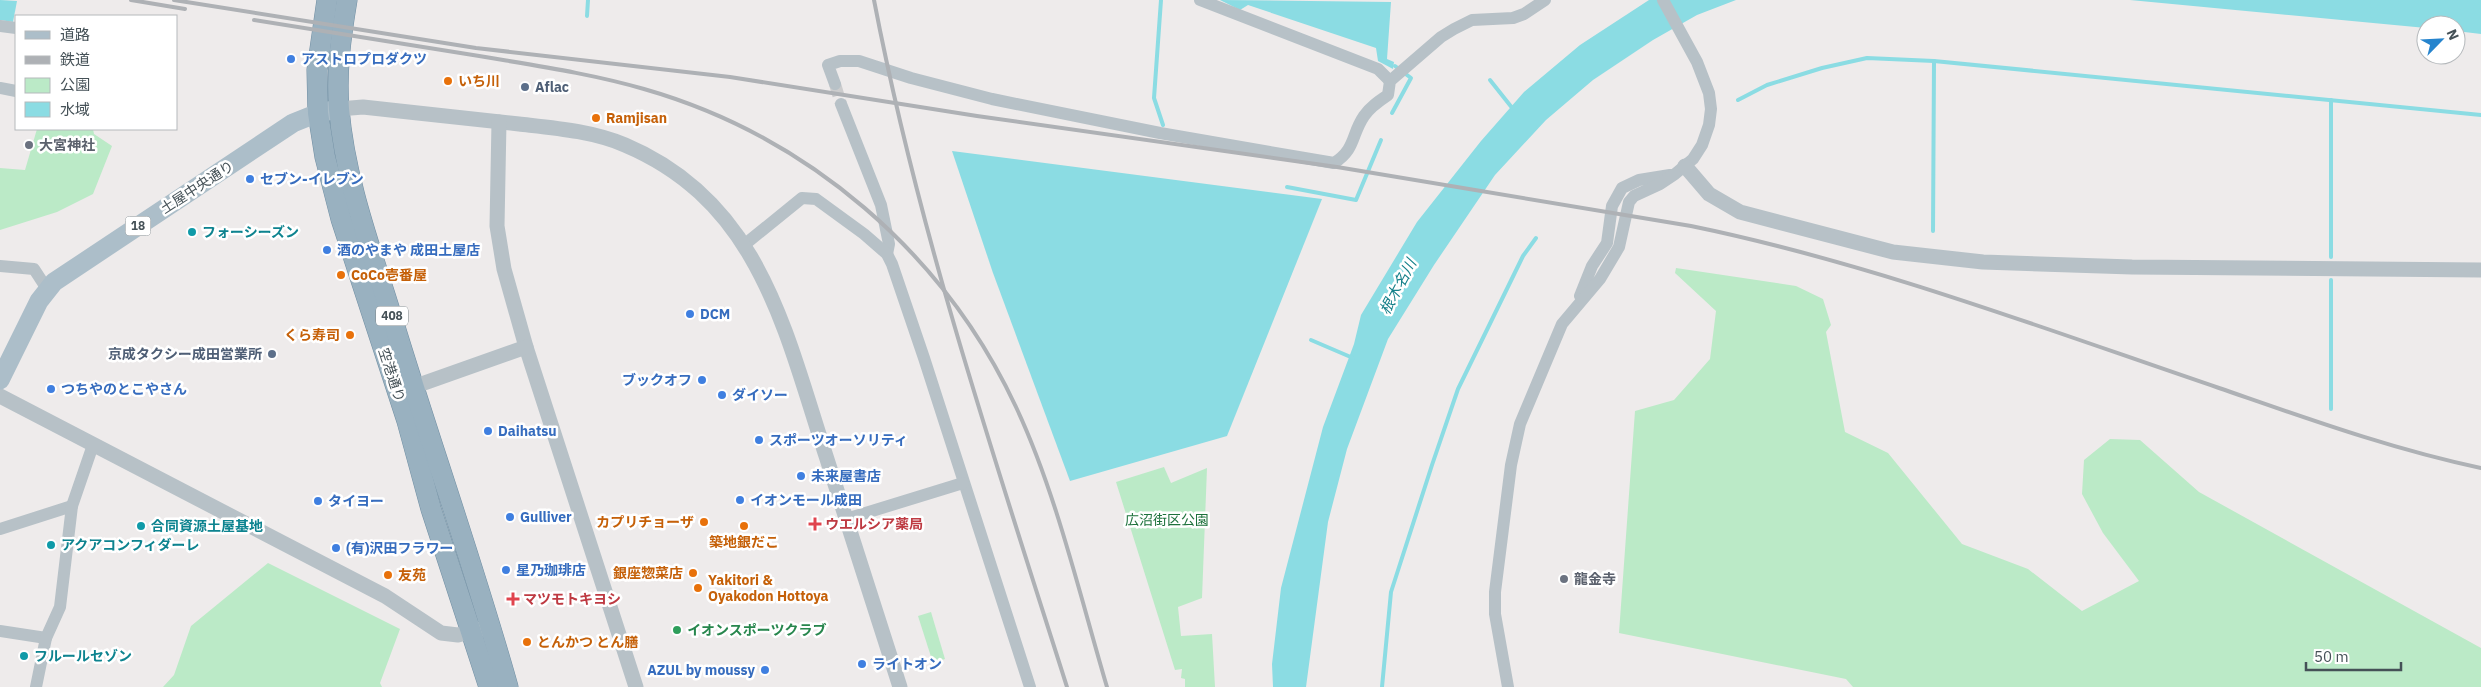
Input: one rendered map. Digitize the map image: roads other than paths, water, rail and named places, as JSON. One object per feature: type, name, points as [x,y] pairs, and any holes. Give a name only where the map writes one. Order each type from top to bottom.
[{"type":"highway","name":"空港通り","points":[[327,0],[317,70],[318,113],[324,148],[341,219],[406,421],[431,509],[489,687]]},
{"type":"highway","name":"空港通り","points":[[348,0],[339,48],[339,109],[358,204],[414,387],[491,626],[508,687]]},
{"type":"main road","name":"土屋中央通り","points":[[0,380],[47,289],[127,232],[293,123],[318,113],[339,109]]},
{"type":"street","points":[[1200,0],[1378,69],[1398,74]]},
{"type":"street","points":[[835,84],[828,65],[840,61],[859,61],[911,78],[992,99],[1328,164],[1334,163],[1346,154],[1364,116],[1371,107],[1388,95],[1398,74],[1441,37],[1472,20],[1513,18],[1524,14],[1545,0]]},
{"type":"street","points":[[1508,687],[1494,614],[1511,466],[1520,424],[1562,324],[1600,279],[1619,248],[1629,202],[1634,196],[1660,184],[1680,170],[1702,145],[1710,117],[1709,93],[1697,62],[1663,0]]},
{"type":"street","points":[[0,26],[15,28]]},
{"type":"street","points":[[0,88],[15,91]]},
{"type":"street","points":[[841,104],[880,205],[889,244],[887,254]]},
{"type":"street","points":[[339,109],[363,107],[499,122],[602,137],[625,145],[666,166],[694,187],[725,218],[744,245],[769,288],[782,322],[900,687]]},
{"type":"street","points":[[499,122],[496,194],[499,242],[504,270],[526,347],[636,687]]},
{"type":"street","points":[[1680,170],[1709,194],[1740,212],[1893,252],[1983,262],[2132,267],[2481,270]]},
{"type":"street","points":[[744,245],[802,198],[816,199],[864,234],[887,254],[897,275],[1030,687]]},
{"type":"street","points":[[0,266],[34,270],[47,289]]},
{"type":"street","points":[[414,387],[526,347]]},
{"type":"street","points":[[0,396],[385,596],[441,633],[458,635],[491,626]]},
{"type":"street","points":[[36,687],[46,638],[60,607],[72,506],[93,445]]},
{"type":"street","points":[[846,519],[963,483]]},
{"type":"street","points":[[0,529],[72,506]]},
{"type":"street","points":[[0,631],[46,638]]},
{"type":"water","points":[[0,0],[17,1],[13,22],[0,20]]},
{"type":"water","points":[[1220,0],[1391,2],[1387,59],[1394,62],[1393,69],[1378,61],[1376,48],[1248,5],[1240,10]]},
{"type":"water","name":"根木名川","points":[[1649,0],[1736,0],[1697,15],[1653,40],[1593,80],[1546,120],[1495,175],[1434,265],[1388,339],[1347,449],[1328,522],[1306,687],[1273,687],[1272,664],[1281,588],[1323,427],[1354,344],[1361,315],[1417,222],[1481,141],[1524,92],[1580,45]]},
{"type":"water","points":[[2130,0],[2481,0],[2481,34],[2466,32],[2466,15],[2416,15],[2416,27]]},
{"type":"water","points":[[952,151],[1322,199],[1227,436],[1070,481],[993,273]]},
{"type":"waterway","points":[[587,16],[588,0]]},
{"type":"waterway","points":[[1161,0],[1154,98],[1163,125]]},
{"type":"waterway","points":[[1738,100],[1767,85],[1822,68],[1867,58],[1934,61],[2481,115]]},
{"type":"waterway","points":[[1933,231],[1934,61]]},
{"type":"waterway","points":[[1392,113],[1411,78],[1395,66]]},
{"type":"waterway","points":[[1490,80],[1513,109]]},
{"type":"waterway","points":[[2331,100],[2331,257]]},
{"type":"waterway","points":[[1287,187],[1356,200],[1381,140]]},
{"type":"waterway","points":[[1382,687],[1391,592],[1458,389],[1523,256],[1536,238]]},
{"type":"waterway","points":[[2331,280],[2331,409]]},
{"type":"waterway","points":[[1311,340],[1353,358]]},
{"type":"tunnel","points":[[835,84],[841,104]]},
{"type":"railway","points":[[131,0],[185,9]]},
{"type":"railway","points":[[174,0],[476,48],[730,77],[977,116],[1337,167],[1691,226],[1758,241],[1891,278],[2349,432],[2414,452],[2481,468]]},
{"type":"railway","points":[[874,0],[913,174],[960,346],[1067,687]]},
{"type":"railway","points":[[254,20],[538,66],[602,78],[644,89],[704,110],[761,137],[815,170],[864,208],[910,251],[951,299],[986,351],[1016,407],[1055,509],[1107,687]]},
{"type":"place","name":"アストロプロダクツ","points":[[291,59]]},
{"type":"place","name":"いち川","points":[[448,81]]},
{"type":"place","name":"Aflac","points":[[525,87]]},
{"type":"place","name":"Ramjisan","points":[[596,118]]},
{"type":"place","name":"大宮神社","points":[[29,145]]},
{"type":"place","name":"セブン-イレブン","points":[[250,179]]},
{"type":"place","name":"フォーシーズン","points":[[192,232]]},
{"type":"place","name":"酒のやまや 成田土屋店","points":[[327,250]]},
{"type":"place","name":"CoCo壱番屋","points":[[341,275]]},
{"type":"place","name":"DCM","points":[[690,314]]},
{"type":"place","name":"くら寿司","points":[[350,335]]},
{"type":"place","name":"京成タクシー成田営業所","points":[[272,354]]},
{"type":"place","name":"ブックオフ","points":[[702,380]]},
{"type":"place","name":"つちやのとこやさん","points":[[51,389]]},
{"type":"place","name":"ダイソー","points":[[722,395]]},
{"type":"place","name":"Daihatsu","points":[[488,431]]},
{"type":"place","name":"スポーツオーソリティ","points":[[759,440]]},
{"type":"place","name":"未来屋書店","points":[[801,476]]},
{"type":"place","name":"イオンモール成田","points":[[740,500]]},
{"type":"place","name":"タイヨー","points":[[318,501]]},
{"type":"place","name":"Gulliver","points":[[510,517]]},
{"type":"place","name":"カプリチョーザ","points":[[704,522]]},
{"type":"place","name":"ウエルシア薬局","points":[[815,524]]},
{"type":"place","name":"合同資源土屋基地","points":[[141,526]]},
{"type":"place","name":"築地銀だこ","points":[[744,526]]},
{"type":"place","name":"アクアコンフィダーレ","points":[[51,545]]},
{"type":"place","name":"(有)沢田フラワー","points":[[336,548]]},
{"type":"place","name":"星乃珈琲店","points":[[506,570]]},
{"type":"place","name":"銀座惣菜店","points":[[693,573]]},
{"type":"place","name":"友苑","points":[[388,575]]},
{"type":"place","name":"龍金寺","points":[[1564,579]]},
{"type":"place","name":"Yakitori & Oyakodon Hottoya","points":[[698,588]]},
{"type":"place","name":"マツモトキヨシ","points":[[513,599]]},
{"type":"place","name":"イオンスポーツクラブ","points":[[677,630]]},
{"type":"place","name":"とんかつ とん膳","points":[[527,642]]},
{"type":"place","name":"フルールセゾン","points":[[24,656]]},
{"type":"place","name":"ライトオン","points":[[862,664]]},
{"type":"place","name":"AZUL by moussy","points":[[765,670]]},
{"type":"park label","name":"広沼街区公園","points":[[1167,520]]}]
